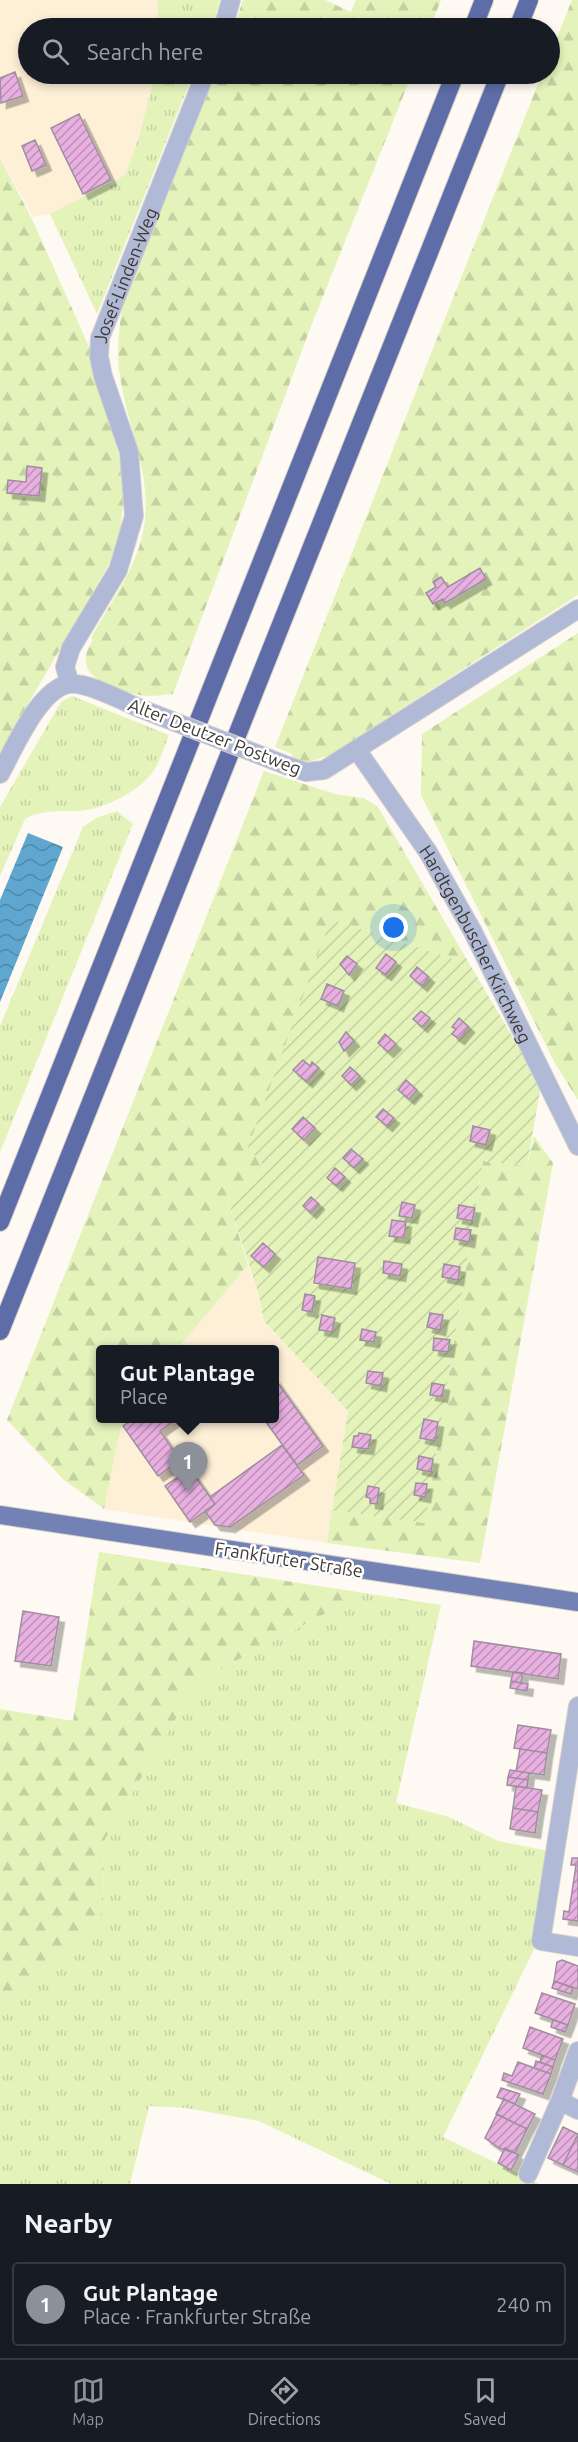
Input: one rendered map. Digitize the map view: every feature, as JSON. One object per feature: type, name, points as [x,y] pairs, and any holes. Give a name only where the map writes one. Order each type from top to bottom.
[{"type":"highway","points":[[477,18],[484,0]]},
{"type":"highway","points":[[522,18],[529,0]]},
{"type":"highway","points":[[0,1222],[451,84]]},
{"type":"highway","points":[[0,1331],[496,84]]},
{"type":"main road","name":"Frankfurter Straße","points":[[0,1515],[578,1602]]},
{"type":"street","points":[[226,18],[231,0]]},
{"type":"street","name":"Josef-Linden-Weg","points":[[70,684],[65,667],[71,648],[118,570],[134,516],[129,452],[99,357],[100,338],[201,84]]},
{"type":"street","name":"Alter Deutzer Postweg","points":[[70,684],[85,687],[288,766],[306,772],[324,770],[578,609]]},
{"type":"street","points":[[0,774],[50,692],[70,684]]},
{"type":"street","name":"Hardtgenbuscher Kirchweg","points":[[357,750],[428,852],[467,922],[578,1146]]},
{"type":"street","points":[[578,1706],[541,1941],[578,1947]]},
{"type":"street","points":[[528,2174],[560,2101],[578,2051]]},
{"type":"street","points":[[560,2101],[578,2110]]},
{"type":"shaded area","points":[[0,0],[157,0],[158,18],[18,18],[18,84],[152,84],[139,137],[125,175],[50,214],[33,217],[0,157]]},
{"type":"shaded area","points":[[248,1265],[259,1295],[264,1321],[348,1411],[327,1543],[104,1509],[120,1429],[125,1423],[279,1423],[279,1345],[180,1345]]},
{"type":"green space","points":[[157,0],[220,0],[215,18],[158,18]]},
{"type":"green space","points":[[243,0],[325,0],[351,12],[356,0],[441,0],[434,18],[237,18]]},
{"type":"green space","points":[[572,0],[578,0],[578,595],[330,755],[306,763],[292,760],[292,754],[275,747],[538,84],[560,84],[560,30]]},
{"type":"green space","points":[[152,84],[189,84],[97,314],[50,214],[125,175],[139,137]]},
{"type":"green space","points":[[211,84],[408,84],[310,329],[173,694],[156,696],[143,696],[105,684],[89,671],[86,663],[87,652],[93,640],[91,638],[137,554],[145,520],[146,499],[140,458],[124,397],[119,367],[118,350],[122,308]]},
{"type":"green space","points":[[0,158],[32,219],[95,360],[122,469],[124,494],[120,534],[109,564],[0,753]]},
{"type":"green space","points":[[578,633],[578,1100],[556,1065],[421,795],[422,734]]},
{"type":"green space","points":[[72,696],[169,735],[162,754],[155,769],[146,780],[109,804],[88,810],[45,812],[25,819],[0,876],[0,807],[61,702]]},
{"type":"green space","points":[[264,771],[335,794],[364,798],[378,807],[463,953],[453,959],[331,919],[263,1164],[228,1201],[248,1265],[180,1345],[96,1345],[96,1423],[125,1423],[120,1429],[104,1509],[64,1480],[7,1420]]},
{"type":"green space","points":[[117,811],[133,824],[0,1152],[0,1026],[83,827],[96,818]]},
{"type":"green space","points":[[331,919],[453,959],[463,953],[541,1085],[527,1166],[483,1161],[425,1523],[332,1510],[348,1411],[264,1321],[259,1295],[228,1201],[262,1164],[248,1147]]},
{"type":"green space","points":[[534,1136],[553,1163],[480,1563],[327,1543],[332,1510],[425,1523],[483,1161],[527,1166]]},
{"type":"green space","points":[[99,1552],[364,1593],[198,1681],[104,1841],[103,1912],[0,2007],[0,1709],[73,1721]]},
{"type":"green space","points":[[364,1593],[441,1605],[396,1803],[449,1817],[498,1841],[553,1852],[535,1947],[443,2137],[540,2184],[391,2184],[259,2121],[186,2108],[149,2106],[130,2184],[0,2184],[0,2007],[103,1912],[104,1841],[198,1681]]},
{"type":"water","points":[[28,833],[63,847],[0,1002],[0,900]]},
{"type":"building","points":[[15,72],[23,96],[1,103],[0,78]]},
{"type":"building","points":[[79,114],[111,180],[83,194],[51,128]]},
{"type":"building","points":[[35,140],[46,165],[32,171],[22,146]]},
{"type":"building","points":[[27,466],[42,468],[39,496],[7,493],[8,480],[26,482]]},
{"type":"building","points":[[480,568],[486,579],[445,603],[443,599],[433,604],[426,593],[436,587],[433,582],[441,577],[448,587]]},
{"type":"building","points":[[386,954],[396,962],[386,975],[376,968]]},
{"type":"building","points":[[347,956],[357,964],[349,975],[340,964]]},
{"type":"building","points":[[417,967],[429,977],[422,986],[410,976]]},
{"type":"building","points":[[327,984],[344,991],[338,1006],[321,999]]},
{"type":"building","points":[[421,1011],[430,1018],[422,1027],[413,1019]]},
{"type":"building","points":[[459,1018],[469,1027],[459,1039],[452,1034],[456,1029],[452,1027]]},
{"type":"building","points":[[346,1032],[354,1041],[344,1051],[339,1042]]},
{"type":"building","points":[[385,1034],[396,1044],[388,1052],[378,1043]]},
{"type":"building","points":[[303,1060],[310,1066],[312,1062],[319,1068],[307,1082],[293,1070]]},
{"type":"building","points":[[350,1067],[360,1076],[351,1085],[342,1076]]},
{"type":"building","points":[[406,1080],[417,1090],[409,1099],[398,1090]]},
{"type":"building","points":[[383,1109],[394,1118],[387,1126],[376,1117]]},
{"type":"building","points":[[303,1117],[315,1128],[304,1140],[292,1129]]},
{"type":"building","points":[[473,1126],[490,1130],[486,1145],[470,1141]]},
{"type":"building","points":[[351,1149],[363,1159],[354,1168],[343,1158]]},
{"type":"building","points":[[335,1168],[345,1177],[337,1186],[327,1178]]},
{"type":"building","points":[[311,1197],[319,1204],[311,1213],[303,1206]]},
{"type":"building","points":[[402,1202],[415,1205],[412,1218],[399,1216]]},
{"type":"building","points":[[459,1205],[475,1208],[472,1221],[457,1218]]},
{"type":"building","points":[[392,1220],[406,1222],[404,1238],[389,1236]]},
{"type":"building","points":[[456,1228],[471,1230],[469,1242],[454,1239]]},
{"type":"building","points":[[263,1243],[275,1254],[264,1267],[251,1256]]},
{"type":"building","points":[[318,1257],[355,1263],[351,1289],[314,1283]]},
{"type":"building","points":[[384,1261],[402,1264],[400,1276],[383,1273]]},
{"type":"building","points":[[444,1264],[460,1267],[458,1280],[442,1277]]},
{"type":"building","points":[[305,1294],[315,1296],[312,1312],[302,1310]]},
{"type":"building","points":[[430,1313],[443,1315],[440,1330],[427,1327]]},
{"type":"building","points":[[322,1315],[335,1318],[332,1332],[319,1330]]},
{"type":"building","points":[[362,1329],[376,1332],[374,1342],[360,1340]]},
{"type":"building","points":[[434,1338],[450,1340],[448,1352],[433,1350]]},
{"type":"building","points":[[368,1371],[383,1373],[381,1386],[366,1383]]},
{"type":"building","points":[[432,1383],[444,1385],[442,1397],[430,1395]]},
{"type":"building","points":[[279,1385],[323,1446],[297,1465],[267,1423],[279,1423]]},
{"type":"building","points":[[424,1419],[438,1422],[435,1441],[420,1438]]},
{"type":"building","points":[[127,1423],[171,1423],[160,1431],[180,1460],[158,1476],[123,1426]]},
{"type":"building","points":[[359,1433],[371,1435],[368,1449],[352,1447],[354,1436],[358,1436]]},
{"type":"building","points":[[282,1445],[304,1475],[230,1527],[215,1525],[205,1511],[215,1504],[210,1497]]},
{"type":"building","points":[[419,1456],[433,1459],[431,1472],[417,1469]]},
{"type":"building","points":[[190,1469],[215,1504],[190,1522],[165,1486]]},
{"type":"building","points":[[416,1483],[427,1484],[425,1497],[414,1495]]},
{"type":"building","points":[[368,1486],[379,1488],[377,1504],[370,1503],[370,1498],[366,1497]]},
{"type":"building","points":[[23,1611],[59,1617],[51,1666],[15,1661]]},
{"type":"building","points":[[474,1641],[561,1654],[558,1679],[471,1666]]},
{"type":"building","points":[[513,1672],[523,1673],[521,1683],[511,1681]]},
{"type":"building","points":[[511,1681],[528,1684],[527,1691],[510,1688]]},
{"type":"building","points":[[518,1725],[551,1730],[547,1753],[514,1748]]},
{"type":"building","points":[[520,1749],[547,1753],[544,1775],[516,1771]]},
{"type":"building","points":[[510,1770],[529,1773],[528,1780],[508,1777]]},
{"type":"building","points":[[508,1777],[528,1780],[527,1788],[507,1785]]},
{"type":"building","points":[[516,1786],[542,1790],[538,1812],[513,1808]]},
{"type":"building","points":[[513,1808],[538,1812],[535,1833],[510,1829]]},
{"type":"building","points":[[572,1858],[578,1858],[578,1921],[563,1919],[564,1911],[569,1912],[576,1865],[571,1865]]},
{"type":"building","points":[[562,1960],[578,1966],[578,1989],[554,1981],[557,1962]]},
{"type":"building","points":[[554,1981],[573,1988],[571,1994],[552,1988]]},
{"type":"building","points":[[542,1993],[575,2004],[568,2025],[535,2013]]},
{"type":"building","points":[[553,2020],[568,2025],[565,2032],[551,2027]]},
{"type":"building","points":[[530,2027],[563,2039],[555,2060],[523,2048]]},
{"type":"building","points":[[542,2055],[555,2060],[553,2067],[540,2062]]},
{"type":"building","points":[[536,2061],[553,2067],[551,2074],[534,2068]]},
{"type":"building","points":[[518,2062],[551,2074],[543,2094],[502,2080],[504,2073],[512,2076]]},
{"type":"building","points":[[501,2088],[520,2094],[515,2104],[497,2097]]},
{"type":"building","points":[[504,2099],[535,2114],[527,2129],[496,2114]]},
{"type":"building","points":[[497,2114],[527,2129],[515,2153],[499,2148],[485,2138]]},
{"type":"building","points":[[563,2127],[578,2134],[563,2165],[548,2158]]},
{"type":"building","points":[[578,2134],[578,2172],[563,2165]]},
{"type":"building","points":[[505,2148],[519,2155],[511,2170],[498,2163]]},
{"type":"place","name":"Gut Plantage","points":[[188,1492]]}]
